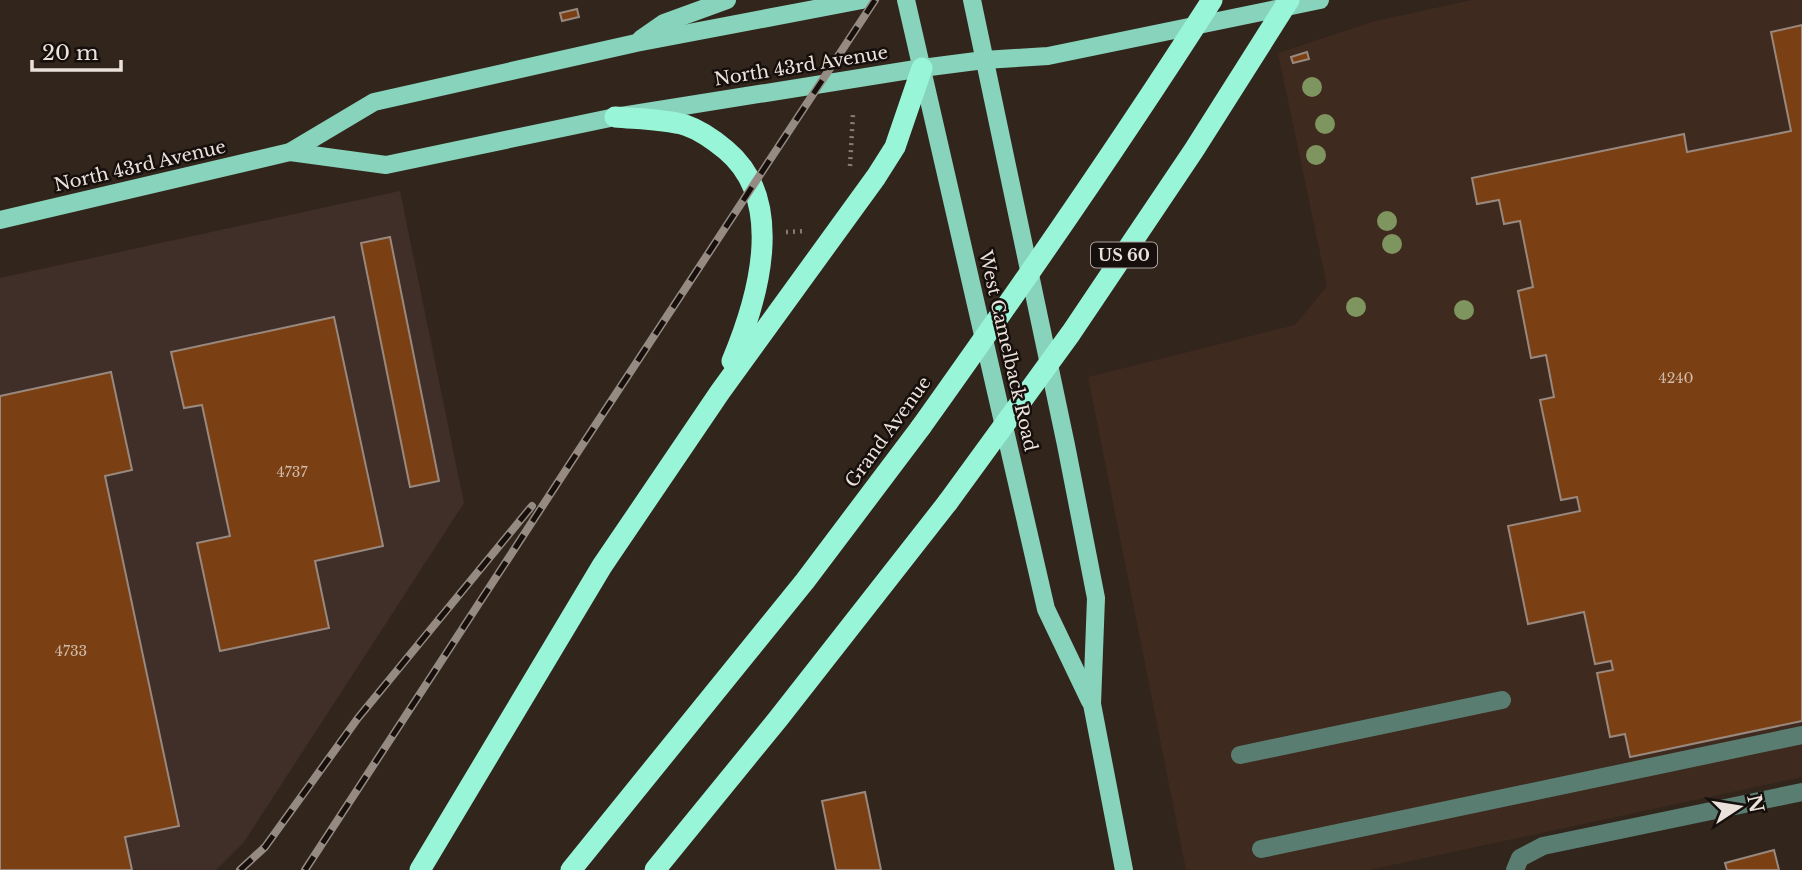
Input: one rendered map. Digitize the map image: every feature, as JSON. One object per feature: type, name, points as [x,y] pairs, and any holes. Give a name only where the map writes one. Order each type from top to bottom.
[{"type":"highway","name":"Grand Avenue","points":[[571,870],[805,581],[921,427],[1084,194],[1212,0]]},
{"type":"highway","name":"US 60","points":[[655,870],[778,719],[948,502],[1071,333],[1194,150],[1289,0]]},
{"type":"highway","points":[[420,870],[602,566],[720,392],[895,147],[922,68]]},
{"type":"highway","points":[[615,117],[686,126],[712,138],[738,160],[753,186],[761,211],[763,235],[759,269],[741,340],[720,392]]},
{"type":"main road","points":[[636,43],[664,23],[727,0]]},
{"type":"main road","name":"North 43rd Avenue","points":[[0,220],[290,152],[374,102],[636,43],[862,0]]},
{"type":"main road","name":"West Camelback Road","points":[[906,0],[1046,608],[1092,704]]},
{"type":"main road","name":"West Camelback Road","points":[[972,0],[1096,598],[1092,704],[1124,870]]},
{"type":"main road","name":"North 43rd Avenue","points":[[290,152],[386,165],[615,117],[922,68],[1048,55],[1320,0]]},
{"type":"lane","points":[[1240,755],[1502,700]]},
{"type":"lane","points":[[1261,849],[1802,735]]},
{"type":"lane","points":[[1515,870],[1520,858],[1543,846],[1802,792]]},
{"type":"path","points":[[843,176],[851,166],[853,114]]},
{"type":"path","points":[[775,233],[806,230]]},
{"type":"shaded area","points":[[1472,0],[1802,0],[1802,777],[1369,870],[1186,870],[1088,377],[1295,325],[1327,286],[1278,53],[1375,21]]},
{"type":"shaded area","points":[[400,191],[464,503],[244,842],[216,870],[0,870],[0,278]]},
{"type":"building","points":[[577,9],[579,17],[562,21],[560,13]]},
{"type":"building","points":[[1802,25],[1802,721],[1630,757],[1625,734],[1610,737],[1597,673],[1613,670],[1611,661],[1595,664],[1584,612],[1528,624],[1508,526],[1580,511],[1577,497],[1561,500],[1540,400],[1554,397],[1546,355],[1531,358],[1518,291],[1533,287],[1520,221],[1504,224],[1499,200],[1477,204],[1472,178],[1684,134],[1687,152],[1791,131],[1771,32]]},
{"type":"building","points":[[1307,52],[1309,59],[1293,63],[1291,57]]},
{"type":"building","points":[[390,237],[439,481],[410,487],[361,243]]},
{"type":"building","points":[[334,317],[383,546],[315,561],[329,628],[220,651],[197,543],[230,536],[202,405],[184,408],[171,352]]},
{"type":"building","points":[[111,372],[132,470],[105,476],[179,826],[125,837],[132,870],[0,870],[0,396]]},
{"type":"building","points":[[865,792],[881,870],[836,870],[822,801]]},
{"type":"building","points":[[1774,850],[1779,870],[1727,870],[1725,863]]},
{"type":"railway","points":[[305,870],[875,0]]},
{"type":"railway","points":[[240,870],[265,847],[358,718],[532,506]]}]
